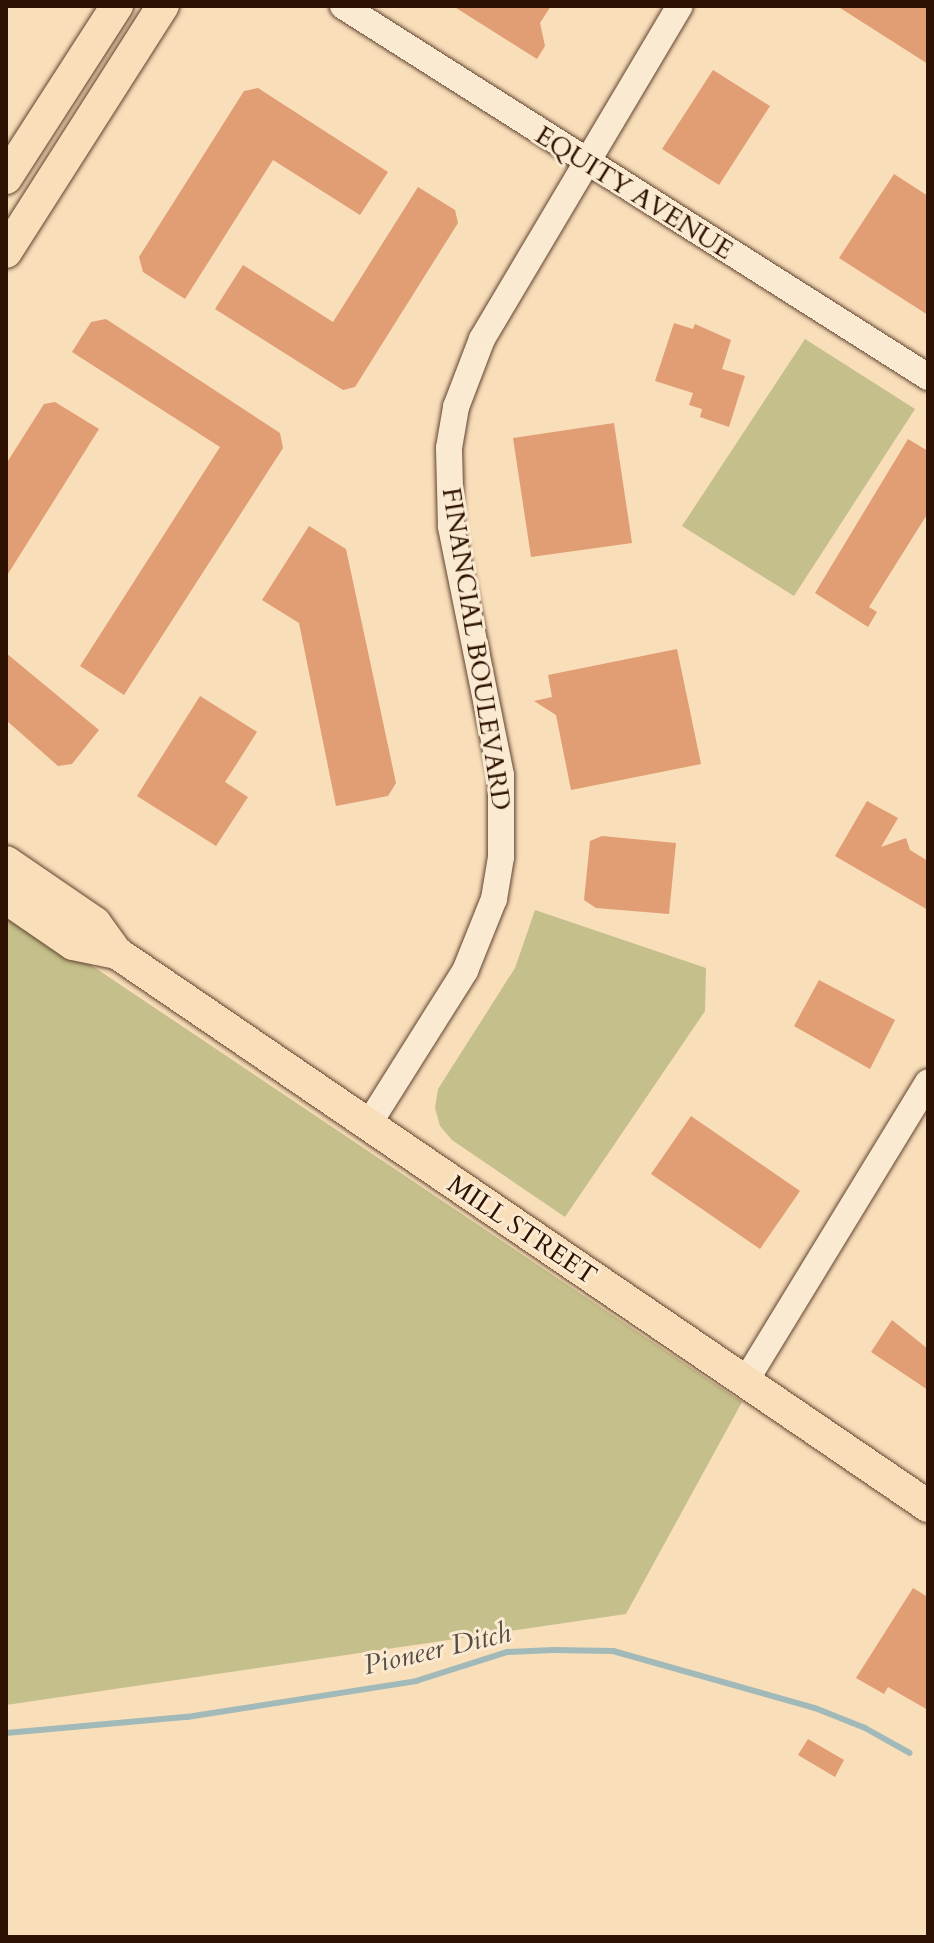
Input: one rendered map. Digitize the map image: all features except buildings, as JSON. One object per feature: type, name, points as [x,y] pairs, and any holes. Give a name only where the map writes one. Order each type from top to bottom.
[{"type":"main road","points":[[6,178],[117,6]]},
{"type":"main road","points":[[6,252],[163,6]]},
{"type":"main road","name":"MILL STREET","points":[[6,862],[95,923],[117,953],[928,1506]]},
{"type":"main road","name":"MILL STREET","points":[[6,898],[73,944],[117,953]]},
{"type":"street","name":"EQUITY AVENUE","points":[[343,6],[588,166],[928,377]]},
{"type":"street","name":"FINANCIAL BOULEVARD","points":[[368,1125],[465,971],[494,899],[501,857],[501,775],[451,526],[449,448],[456,407],[482,339],[588,166],[680,6]]},
{"type":"street","points":[[745,1382],[928,1082]]},
{"type":"shaded area","points":[[805,339],[915,409],[794,596],[682,526]]},
{"type":"shaded area","points":[[6,908],[742,1402],[626,1614],[6,1705]]},
{"type":"shaded area","points":[[535,910],[706,968],[705,1011],[565,1217],[452,1140],[440,1126],[435,1108],[438,1089],[515,968]]},
{"type":"waterway","name":"Pioneer Ditch","points":[[6,1733],[187,1717],[416,1681],[507,1652],[613,1651],[815,1708],[865,1728],[910,1753]]}]
